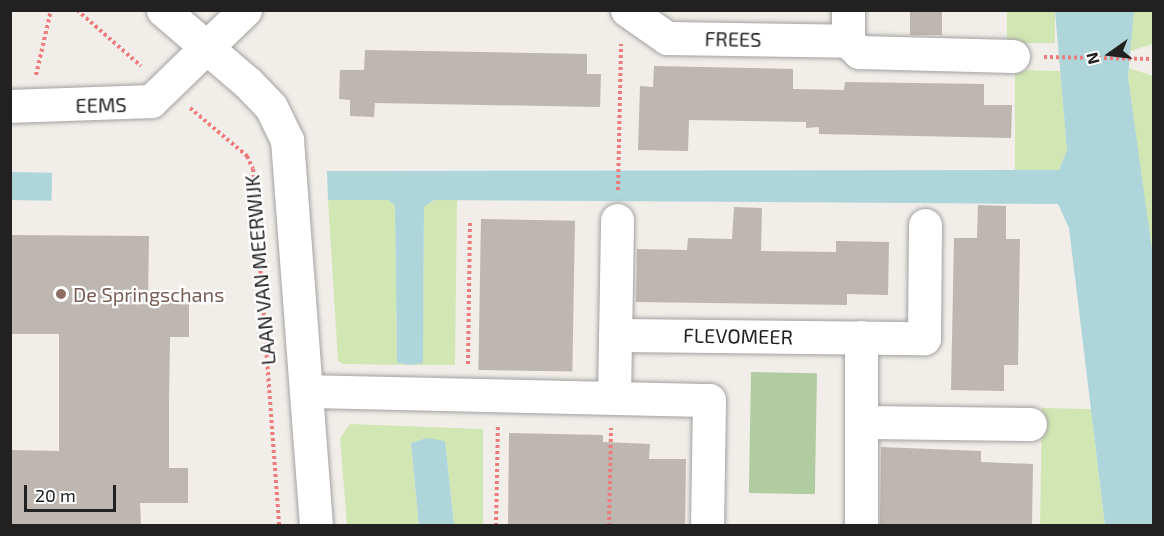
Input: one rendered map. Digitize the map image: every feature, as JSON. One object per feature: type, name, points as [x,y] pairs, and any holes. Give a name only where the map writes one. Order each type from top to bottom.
[{"type":"street","name":"LAAN VAN MEERWIJK","points":[[163,10],[271,107],[287,140],[316,525]]},
{"type":"street","points":[[205,47],[245,10]]},
{"type":"street","name":"FREES","points":[[624,22],[667,38],[848,26],[859,52],[1013,56]]},
{"type":"street","name":"EEMS","points":[[23,106],[140,104],[165,87],[205,47]]},
{"type":"street","points":[[613,398],[617,208]]},
{"type":"street","name":"FLEVOMEER","points":[[615,335],[924,338],[925,225]]},
{"type":"street","points":[[861,338],[861,525]]},
{"type":"street","points":[[307,391],[709,400],[707,525]]},
{"type":"street","points":[[862,422],[1030,424]]},
{"type":"path","points":[[23,106],[38,62],[51,10]]},
{"type":"path","name":"LAAN VAN MEERWIJK","points":[[77,10],[251,161],[279,525]]},
{"type":"path","points":[[617,208],[624,22]]},
{"type":"path","points":[[1055,57],[1154,59]]},
{"type":"path","points":[[470,221],[483,395],[496,525]]},
{"type":"path","points":[[609,525],[613,398]]},
{"type":"green space","points":[[1007,11],[1055,11],[1055,43],[1007,43]]},
{"type":"green space","points":[[1134,11],[1153,11],[1153,44],[1130,51]]},
{"type":"green space","points":[[1129,68],[1153,76],[1153,264],[1128,77]]},
{"type":"green space","points":[[1015,70],[1060,71],[1067,150],[1059,170],[1015,173]]},
{"type":"green space","points":[[328,200],[389,200],[395,206],[397,363],[411,365],[344,364],[338,361]]},
{"type":"green space","points":[[434,200],[457,200],[455,365],[411,365],[423,363],[424,207]]},
{"type":"green space","points":[[751,372],[817,373],[815,494],[749,493]]},
{"type":"green space","points":[[1042,408],[1091,409],[1105,525],[1040,526]]},
{"type":"green space","points":[[350,424],[483,429],[483,525],[454,525],[445,441],[411,443],[419,525],[347,525],[340,438]]},
{"type":"water","points":[[1055,11],[1134,11],[1128,77],[1154,264],[1153,525],[1105,525],[1069,228],[1058,204],[434,200],[424,207],[423,363],[411,365],[397,363],[395,206],[389,200],[328,200],[327,171],[1059,170],[1067,150]]},
{"type":"water","points":[[11,172],[52,173],[52,201],[11,200]]},
{"type":"water","points":[[427,438],[445,441],[454,525],[419,525],[411,443]]},
{"type":"building","points":[[910,10],[942,10],[942,35],[910,35]]},
{"type":"building","points":[[365,50],[587,54],[587,74],[601,74],[600,107],[375,103],[374,117],[350,116],[350,100],[339,99],[340,70],[364,70]]},
{"type":"building","points":[[654,66],[793,69],[793,89],[844,90],[845,82],[984,84],[984,105],[1012,105],[1011,138],[819,134],[819,127],[806,128],[806,122],[689,120],[688,151],[638,150],[640,86],[653,87]]},
{"type":"building","points":[[978,205],[1006,206],[1006,239],[1020,239],[1018,365],[1004,365],[1004,391],[951,390],[954,238],[977,238]]},
{"type":"building","points":[[734,207],[762,208],[761,251],[836,252],[836,241],[889,242],[888,295],[847,294],[847,305],[636,302],[637,249],[687,250],[688,238],[732,239]]},
{"type":"building","points":[[481,219],[575,221],[572,372],[478,370]]},
{"type":"building","points":[[10,235],[149,236],[148,302],[189,303],[189,337],[170,337],[169,403],[169,468],[188,468],[188,503],[140,503],[141,525],[10,525],[10,450],[59,451],[59,334],[10,334]]},
{"type":"building","points":[[509,433],[603,435],[603,442],[650,444],[649,459],[686,459],[685,525],[508,525]]},
{"type":"building","points":[[881,447],[981,451],[981,462],[1033,464],[1032,525],[880,525]]},
{"type":"place","name":"De Springschans","points":[[61,294]]}]
